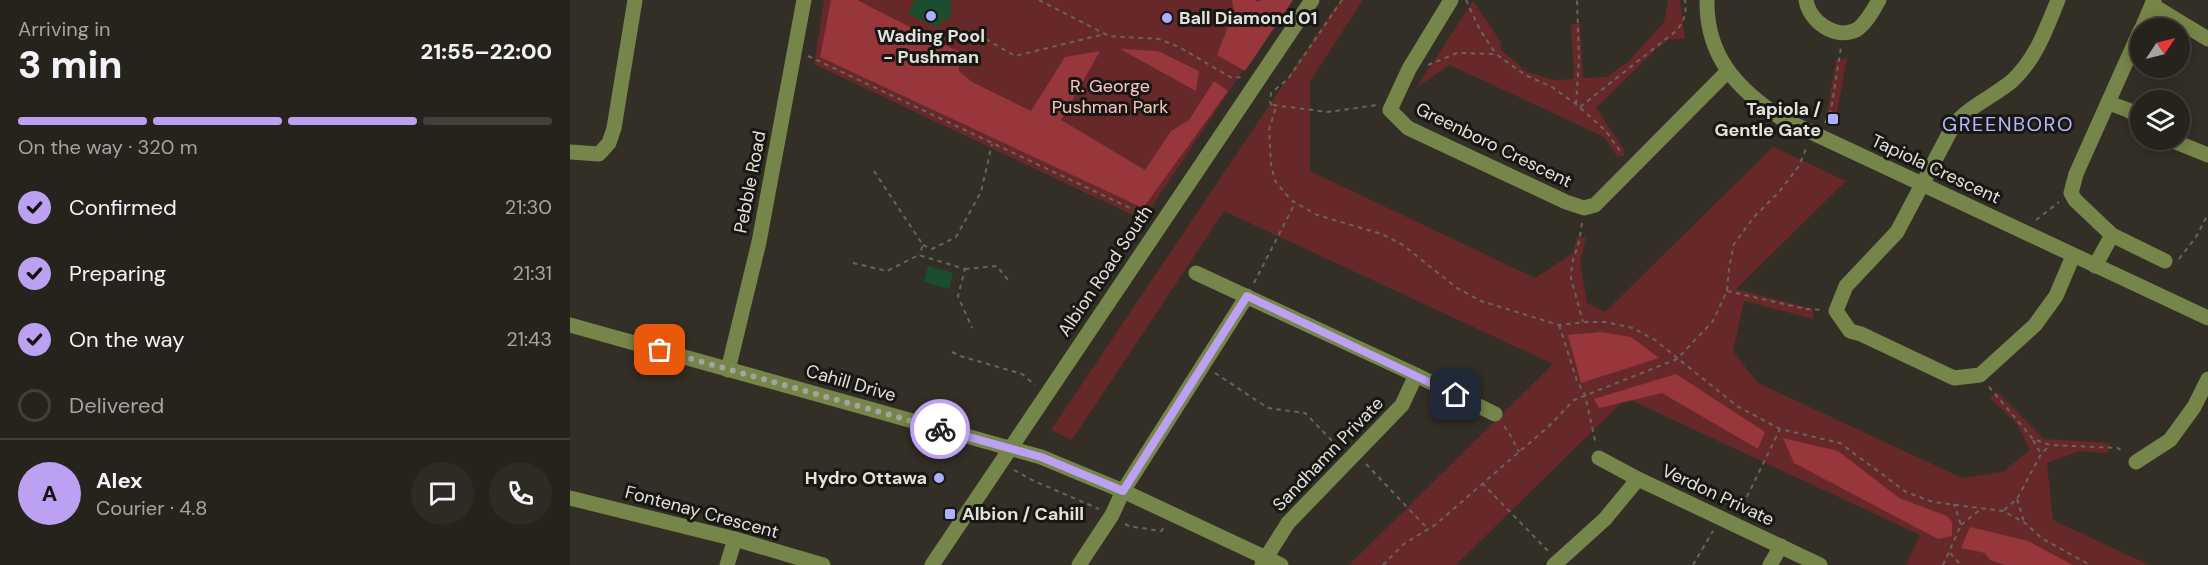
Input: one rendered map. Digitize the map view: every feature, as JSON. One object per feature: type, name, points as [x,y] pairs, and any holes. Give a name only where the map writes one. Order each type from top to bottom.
[{"type":"street","points":[[570,152],[599,154],[609,143],[614,128],[635,0]]},
{"type":"street","name":"Pebble Road","points":[[728,370],[759,242],[804,0]]},
{"type":"street","name":"Albion Road South","points":[[932,565],[1312,0]]},
{"type":"street","name":"Greenboro Crescent","points":[[1451,0],[1408,69],[1390,110],[1408,128],[1566,202],[1584,208],[1595,205],[1727,72]]},
{"type":"street","name":"Tapiola Crescent","points":[[1707,0],[1712,38],[1727,72],[1759,103],[1781,118],[2208,318]]},
{"type":"street","points":[[1806,0],[1807,10],[1816,21],[1828,28],[1843,32],[1854,31],[1862,25],[1879,0]]},
{"type":"street","points":[[2058,0],[2029,63],[2010,82],[1960,116],[1897,232],[1846,286],[1836,311],[1850,332],[1861,334],[1954,378],[1980,375],[2035,325],[2056,296],[2073,256]]},
{"type":"street","points":[[2146,18],[2153,3],[2208,39]]},
{"type":"street","points":[[2130,55],[2076,174],[2071,193],[2075,200],[2112,235],[2165,261]]},
{"type":"street","points":[[2109,103],[2130,112]]},
{"type":"street","points":[[2190,147],[2208,154]]},
{"type":"street","points":[[2095,266],[2112,235]]},
{"type":"street","points":[[1196,273],[1496,414]]},
{"type":"street","points":[[1079,565],[1112,515],[1123,491],[1247,296]]},
{"type":"street","name":"Cahill Drive","points":[[570,325],[1041,457],[1123,491],[1264,562],[1281,565]]},
{"type":"street","name":"Sandhamn Private","points":[[1264,562],[1288,524],[1402,405],[1416,375]]},
{"type":"street","points":[[2136,462],[2170,440],[2194,407],[2208,379]]},
{"type":"street","name":"Verdon Private","points":[[1599,458],[1638,479],[1820,565]]},
{"type":"street","name":"Verdon Private","points":[[1556,563],[1605,519],[1638,479]]},
{"type":"street","name":"Fontenay Crescent","points":[[570,498],[735,539],[823,565]]},
{"type":"street","points":[[727,565],[735,539]]},
{"type":"street","name":"Verdon Private","points":[[1770,565],[1781,546]]},
{"type":"path","points":[[1039,0],[1105,34]]},
{"type":"path","points":[[1342,0],[1288,79],[1271,93],[1270,102],[1275,110],[1269,130],[1271,165],[1275,181],[1291,200],[1317,215],[1382,234],[1403,245],[1457,288],[1481,301],[1558,325],[1605,322],[1633,328],[1655,340],[1737,406],[1780,429],[1840,443],[1906,492],[1933,502],[2003,511],[2025,523],[2043,539],[2090,565]]},
{"type":"path","points":[[1466,0],[1480,30],[1496,54],[1525,75],[1552,87],[1578,106],[1605,130],[1632,167]]},
{"type":"path","points":[[1577,0],[1578,106]]},
{"type":"path","points":[[1578,106],[1676,31],[1685,16],[1686,0]]},
{"type":"path","points":[[1383,565],[1404,544],[1428,529],[1519,452],[1574,400],[1677,359],[1713,321],[1727,291],[1734,244],[1754,217],[1779,192],[1799,166],[1831,110],[1843,32]]},
{"type":"path","points":[[986,39],[1015,56],[1105,34],[1159,39],[1179,47],[1232,78],[1248,76]]},
{"type":"path","points":[[795,50],[1148,216]]},
{"type":"path","points":[[1408,69],[1420,69],[1457,53],[1496,54]]},
{"type":"path","points":[[1273,105],[1294,110],[1328,112],[1394,102]]},
{"type":"path","points":[[929,258],[932,249],[956,237],[981,192],[992,144]]},
{"type":"path","points":[[874,171],[922,245],[932,249]]},
{"type":"path","points":[[2036,220],[2071,193]]},
{"type":"path","points":[[1247,296],[1295,202]]},
{"type":"path","points":[[1583,322],[1571,278],[1584,208]]},
{"type":"path","points":[[2165,261],[2172,266],[2186,252],[2208,214]]},
{"type":"path","points":[[919,255],[922,245]]},
{"type":"path","points":[[853,263],[887,271],[919,255],[965,269],[997,266],[1008,280]]},
{"type":"path","points":[[965,269],[958,296],[972,328]]},
{"type":"path","points":[[1727,291],[1806,309],[1836,311]]},
{"type":"path","points":[[1558,325],[1577,381],[1585,395],[1599,458]]},
{"type":"path","points":[[952,352],[1022,374],[1035,385]]},
{"type":"path","points":[[1203,365],[1268,408],[1305,413],[1428,529]]},
{"type":"path","points":[[1980,375],[2033,439],[2041,453]]},
{"type":"path","points":[[1496,414],[1519,452]]},
{"type":"path","points":[[1693,565],[1702,547],[1728,520],[1780,429]]},
{"type":"path","points":[[2033,439],[2050,445],[2118,448],[2136,462]]},
{"type":"path","points":[[2003,511],[2017,499],[2041,453],[2050,445]]},
{"type":"path","points":[[1007,475],[1014,469],[1032,480],[1112,515],[1129,526],[1161,531],[1174,516]]},
{"type":"path","points":[[1482,483],[1556,563]]},
{"type":"path","points":[[2017,499],[2025,523]]},
{"type":"path","points":[[1953,504],[1961,525]]},
{"type":"path","points":[[1943,565],[1961,525],[1982,508]]},
{"type":"path","points":[[1950,553],[1961,565]]},
{"type":"green space","name":"R. George Pushman Park","points":[[824,0],[1290,0],[1143,220],[814,64]]},
{"type":"green space","points":[[1340,0],[1363,0],[1310,81],[1310,171],[1535,278],[1573,253],[1577,237],[1586,238],[1580,262],[1587,303],[1605,312],[1773,147],[1846,181],[1736,289],[1813,309],[1813,319],[1744,301],[1733,351],[1758,383],[1962,478],[2003,472],[2030,450],[2017,424],[1990,398],[1997,392],[2044,439],[2110,443],[2107,453],[2079,451],[2047,463],[2053,520],[2149,565],[1906,565],[1920,535],[1626,398],[1456,565],[1349,565],[1553,364],[1224,211],[1072,440],[1051,430]]},
{"type":"green space","points":[[1668,0],[1680,0],[1685,39],[1670,39],[1655,50],[1596,108],[1625,151],[1618,158],[1604,137],[1450,65],[1416,88],[1473,1],[1501,42],[1501,50],[1527,72],[1555,80],[1574,79],[1571,25],[1580,23],[1583,78],[1607,77],[1629,61],[1664,22]]},
{"type":"green space","points":[[1847,58],[1836,117],[1827,112],[1836,60]]},
{"type":"shaded area","points":[[831,0],[857,0],[959,52],[959,71],[972,82],[1031,111],[1065,57],[1100,51],[1061,120],[1145,170],[1171,131],[1189,120],[1214,81],[1228,91],[1143,208],[820,57]]},
{"type":"shaded area","name":"Wading Pool - Pushman","points":[[915,0],[952,0],[949,8],[952,10],[947,21],[942,19],[938,28],[908,14]]},
{"type":"shaded area","points":[[1232,0],[1256,0],[1257,2],[1293,0],[1245,71],[1217,55],[1234,11]]},
{"type":"shaded area","points":[[1120,49],[1158,51],[1199,71],[1196,91]]},
{"type":"shaded area","points":[[928,266],[953,273],[949,289],[924,282]]},
{"type":"shaded area","points":[[1601,332],[1631,337],[1659,358],[1581,383],[1568,335]]},
{"type":"shaded area","points":[[1676,374],[1765,432],[1758,449],[1662,393],[1599,408],[1594,399]]},
{"type":"shaded area","points":[[1783,438],[1838,451],[1899,498],[1947,516],[1952,522],[1952,536],[1938,539],[1794,463]]},
{"type":"shaded area","points":[[1970,527],[2028,541],[2073,565],[2005,565],[1990,560],[1985,553],[1961,548]]},
{"type":"way so far","points":[[660,350],[940,429]]},
{"type":"place","name":"Wading Pool - Pushman","points":[[931,16]]},
{"type":"place","name":"Ball Diamond 01","points":[[1167,18]]},
{"type":"place","name":"Tapiola / Gentle Gate","points":[[1833,119]]},
{"type":"place","name":"Hydro Ottawa","points":[[939,478]]},
{"type":"place","name":"Albion / Cahill","points":[[950,514]]},
{"type":"district","name":"GREENBORO","points":[[2008,124]]},
{"type":"route","points":[[940,429],[1041,457],[1123,491],[1247,296],[1456,395]]}]
